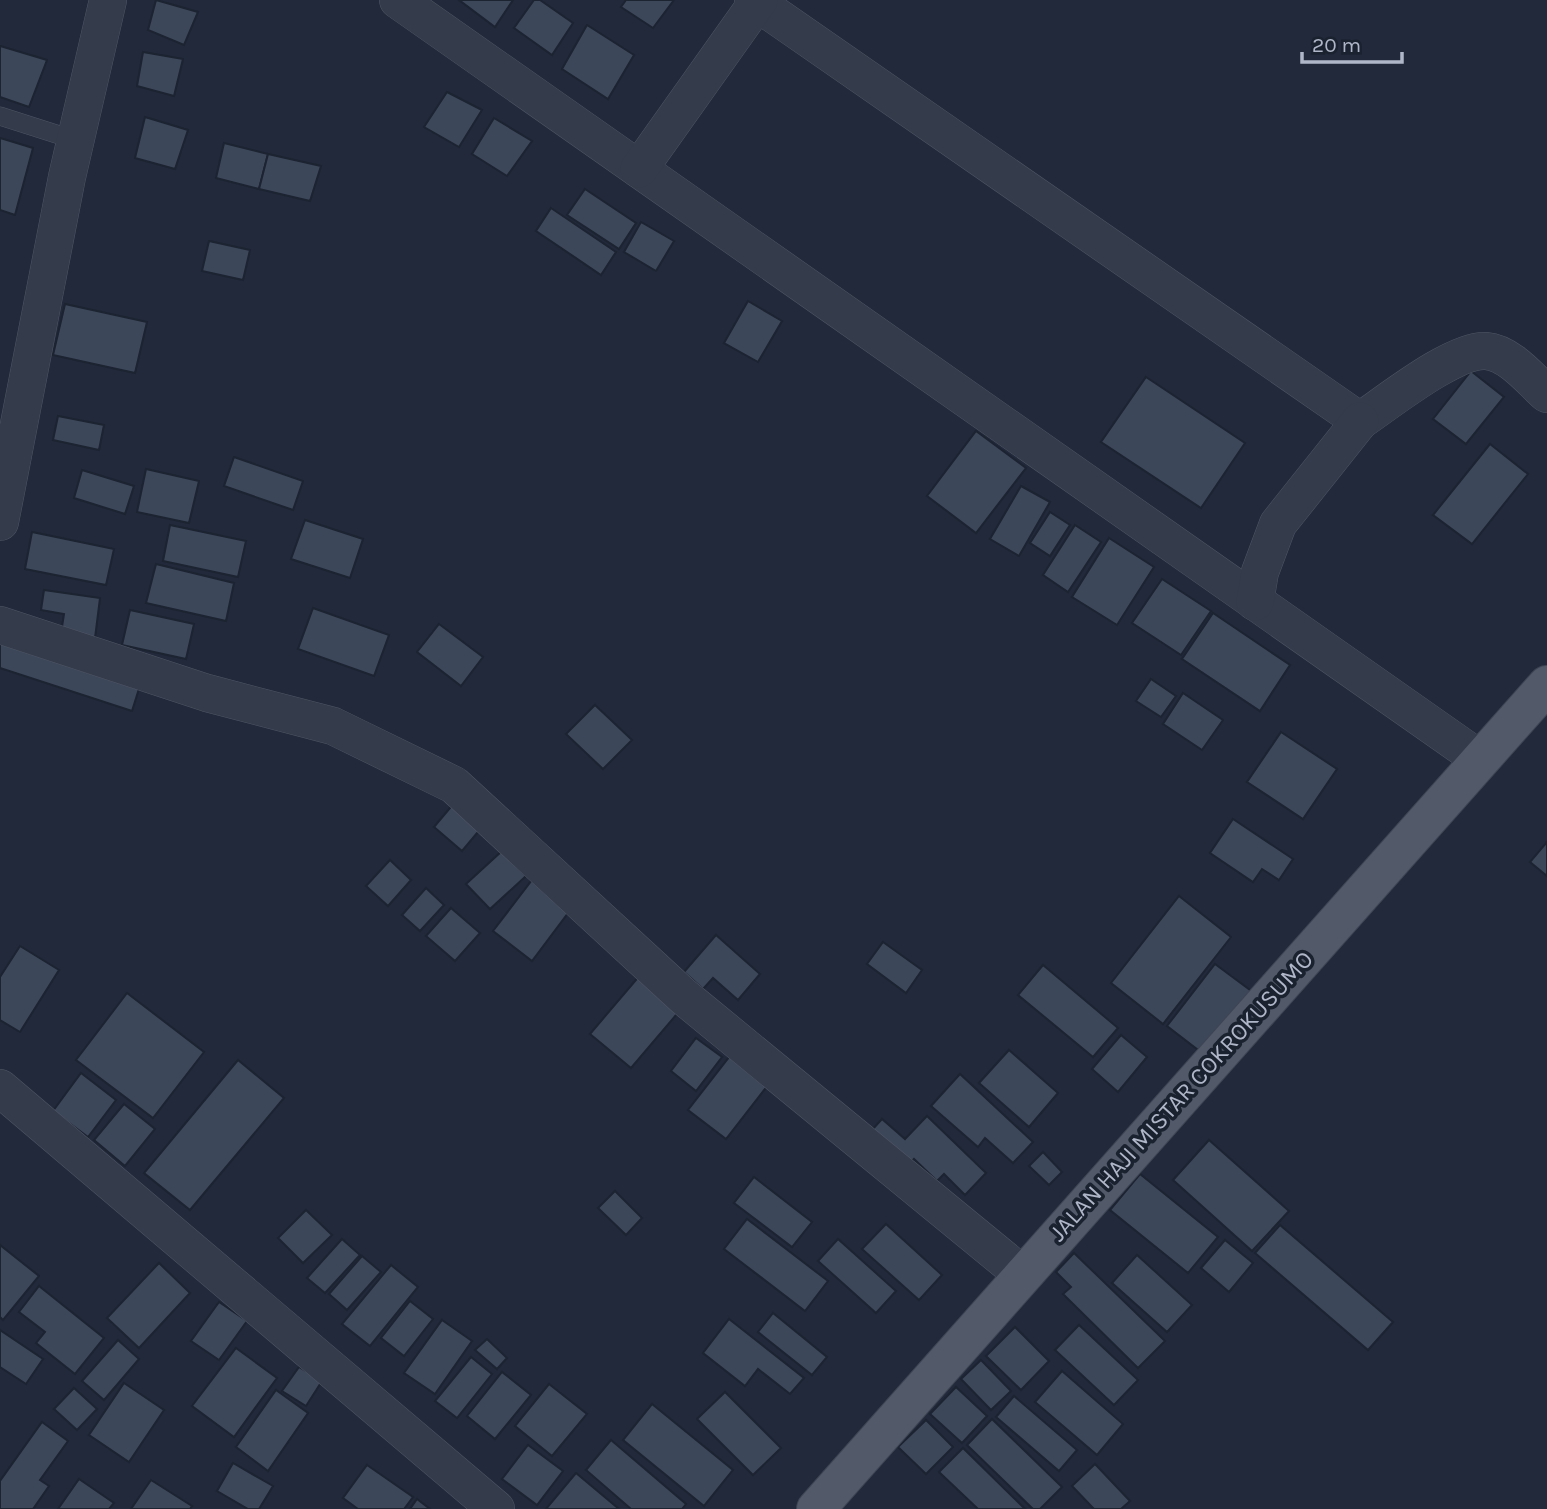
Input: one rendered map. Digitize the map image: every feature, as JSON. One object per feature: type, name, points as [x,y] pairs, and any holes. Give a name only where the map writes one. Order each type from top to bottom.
[{"type":"main road","name":"JALAN HAJI MISTAR COKROKUSUMO","points":[[816,1509],[1547,685]]},
{"type":"street","points":[[0,522],[75,140],[108,0]]},
{"type":"street","points":[[398,0],[1481,761]]},
{"type":"street","points":[[639,169],[756,1],[1360,421]]},
{"type":"street","points":[[1255,602],[1260,572],[1278,524],[1360,421],[1415,382],[1468,356],[1486,351],[1509,360],[1547,394]]},
{"type":"street","points":[[0,625],[207,694],[333,726],[454,785],[683,996],[1023,1275]]},
{"type":"street","points":[[0,1088],[496,1509]]},
{"type":"lane","points":[[0,116],[75,140]]},
{"type":"building","points":[[156,0],[198,12],[184,45],[148,30]]},
{"type":"building","points":[[459,0],[513,0],[495,27]]},
{"type":"building","points":[[534,0],[540,0],[573,23],[552,55],[514,28]]},
{"type":"building","points":[[626,0],[674,0],[653,28],[621,7]]},
{"type":"building","points":[[587,25],[634,55],[608,99],[562,69]]},
{"type":"building","points":[[0,46],[47,60],[29,107],[0,97]]},
{"type":"building","points":[[143,52],[183,59],[174,96],[137,86]]},
{"type":"building","points":[[447,92],[482,110],[459,147],[424,127]]},
{"type":"building","points":[[145,117],[188,130],[175,169],[135,158]]},
{"type":"building","points":[[494,118],[532,141],[507,176],[472,154]]},
{"type":"building","points":[[0,138],[33,148],[15,215],[0,210]]},
{"type":"building","points":[[224,143],[268,154],[259,189],[216,178]]},
{"type":"building","points":[[268,154],[321,166],[310,201],[259,189]]},
{"type":"building","points":[[585,189],[636,223],[619,249],[567,215]]},
{"type":"building","points":[[551,208],[616,252],[601,275],[536,231]]},
{"type":"building","points":[[641,222],[674,241],[656,271],[624,252]]},
{"type":"building","points":[[209,241],[250,250],[243,280],[202,271]]},
{"type":"building","points":[[748,301],[782,321],[758,362],[724,343]]},
{"type":"building","points":[[65,304],[147,322],[135,373],[53,355]]},
{"type":"building","points":[[1471,371],[1504,397],[1466,444],[1433,419]]},
{"type":"building","points":[[1146,377],[1245,443],[1201,508],[1101,442]]},
{"type":"building","points":[[58,416],[104,425],[99,450],[53,440]]},
{"type":"building","points":[[976,431],[1026,468],[976,533],[927,496]]},
{"type":"building","points":[[1490,444],[1528,474],[1472,544],[1433,515]]},
{"type":"building","points":[[234,457],[303,481],[293,510],[224,486]]},
{"type":"building","points":[[146,469],[199,481],[189,523],[137,512]]},
{"type":"building","points":[[82,470],[134,486],[125,514],[74,498]]},
{"type":"building","points":[[1021,486],[1050,502],[1019,556],[990,539]]},
{"type":"building","points":[[1050,512],[1070,525],[1050,556],[1030,543]]},
{"type":"building","points":[[305,520],[363,539],[350,578],[291,559]]},
{"type":"building","points":[[170,525],[246,541],[238,577],[163,561]]},
{"type":"building","points":[[1075,525],[1101,542],[1068,592],[1043,575]]},
{"type":"building","points":[[32,532],[114,549],[106,585],[25,569]]},
{"type":"building","points":[[1109,538],[1154,567],[1117,625],[1072,597]]},
{"type":"building","points":[[156,564],[234,583],[226,621],[146,603]]},
{"type":"building","points":[[1162,579],[1211,611],[1181,655],[1132,623]]},
{"type":"building","points":[[44,590],[100,598],[95,638],[61,633],[64,614],[41,610]]},
{"type":"building","points":[[313,608],[389,635],[374,676],[298,649]]},
{"type":"building","points":[[130,610],[194,624],[186,659],[122,645]]},
{"type":"building","points":[[1213,613],[1290,665],[1260,711],[1182,659]]},
{"type":"building","points":[[439,624],[483,657],[461,686],[417,652]]},
{"type":"building","points":[[0,631],[143,676],[132,711],[0,668]]},
{"type":"building","points":[[1151,679],[1176,696],[1161,717],[1136,701]]},
{"type":"building","points":[[1183,693],[1223,720],[1202,750],[1163,724]]},
{"type":"building","points":[[595,705],[632,740],[603,769],[566,734]]},
{"type":"building","points":[[1281,732],[1337,769],[1303,819],[1247,782]]},
{"type":"building","points":[[460,796],[488,820],[462,851],[434,827]]},
{"type":"building","points":[[1233,819],[1293,859],[1279,880],[1262,869],[1253,882],[1210,853]]},
{"type":"building","points":[[1547,842],[1547,876],[1530,862]]},
{"type":"building","points":[[502,851],[526,876],[490,909],[466,884]]},
{"type":"building","points":[[390,860],[411,880],[388,906],[366,886]]},
{"type":"building","points":[[532,880],[571,909],[532,961],[493,931]]},
{"type":"building","points":[[426,888],[444,905],[420,931],[402,915]]},
{"type":"building","points":[[1179,896],[1231,937],[1163,1024],[1111,983]]},
{"type":"building","points":[[451,908],[480,933],[455,961],[426,936]]},
{"type":"building","points":[[716,935],[760,974],[738,1000],[713,978],[703,989],[684,972]]},
{"type":"building","points":[[883,942],[922,970],[906,993],[867,964]]},
{"type":"building","points":[[20,946],[59,970],[20,1032],[0,1020],[0,977]]},
{"type":"building","points":[[1215,964],[1254,993],[1206,1056],[1167,1026]]},
{"type":"building","points":[[1043,965],[1118,1028],[1093,1057],[1018,995]]},
{"type":"building","points":[[641,974],[682,1008],[631,1068],[590,1034]]},
{"type":"building","points":[[127,993],[204,1052],[153,1118],[76,1060]]},
{"type":"building","points":[[1121,1035],[1147,1057],[1118,1092],[1092,1069]]},
{"type":"building","points":[[696,1038],[722,1057],[696,1091],[671,1071]]},
{"type":"building","points":[[1009,1050],[1058,1093],[1029,1127],[979,1083]]},
{"type":"building","points":[[730,1056],[768,1085],[726,1139],[688,1110]]},
{"type":"building","points":[[238,1060],[284,1098],[190,1210],[144,1173]]},
{"type":"building","points":[[81,1073],[116,1100],[88,1137],[53,1111]]},
{"type":"building","points":[[960,1074],[1033,1142],[1013,1163],[985,1138],[978,1147],[931,1106]]},
{"type":"building","points":[[124,1104],[155,1129],[125,1166],[94,1140]]},
{"type":"building","points":[[927,1116],[986,1173],[965,1195],[944,1174],[937,1181],[914,1159],[908,1165],[871,1131],[882,1119],[905,1139]]},
{"type":"building","points":[[1209,1140],[1289,1211],[1252,1251],[1173,1180]]},
{"type":"building","points":[[1043,1152],[1062,1172],[1049,1185],[1029,1166]]},
{"type":"building","points":[[1140,1174],[1218,1237],[1188,1273],[1110,1210]]},
{"type":"building","points":[[754,1177],[812,1222],[792,1247],[734,1203]]},
{"type":"building","points":[[615,1191],[642,1218],[626,1235],[598,1208]]},
{"type":"building","points":[[306,1210],[332,1235],[303,1263],[278,1238]]},
{"type":"building","points":[[747,1219],[828,1281],[805,1311],[724,1249]]},
{"type":"building","points":[[886,1224],[942,1275],[919,1300],[862,1249]]},
{"type":"building","points":[[1280,1225],[1393,1322],[1368,1350],[1255,1253]]},
{"type":"building","points":[[342,1239],[360,1255],[325,1293],[307,1278]]},
{"type":"building","points":[[838,1239],[896,1291],[876,1313],[818,1261]]},
{"type":"building","points":[[1225,1240],[1253,1263],[1229,1292],[1201,1268]]},
{"type":"building","points":[[0,1245],[39,1276],[3,1320],[0,1317]]},
{"type":"building","points":[[1074,1253],[1165,1341],[1138,1368],[1063,1294],[1071,1287],[1056,1272]]},
{"type":"building","points":[[1137,1255],[1192,1305],[1167,1332],[1112,1283]]},
{"type":"building","points":[[362,1256],[381,1272],[347,1310],[329,1294]]},
{"type":"building","points":[[159,1263],[190,1293],[139,1348],[107,1318]]},
{"type":"building","points":[[391,1265],[418,1287],[370,1346],[342,1324]]},
{"type":"building","points":[[39,1286],[104,1338],[75,1374],[36,1343],[45,1332],[19,1312]]},
{"type":"building","points":[[410,1301],[433,1319],[404,1356],[381,1338]]},
{"type":"building","points":[[219,1302],[247,1321],[219,1360],[191,1341]]},
{"type":"building","points":[[773,1313],[827,1357],[812,1375],[758,1332]]},
{"type":"building","points":[[729,1319],[804,1378],[790,1394],[758,1369],[745,1386],[703,1353]]},
{"type":"building","points":[[442,1320],[472,1341],[435,1394],[404,1373]]},
{"type":"building","points":[[1079,1325],[1138,1380],[1114,1405],[1055,1350]]},
{"type":"building","points":[[1015,1327],[1049,1361],[1021,1390],[986,1356]]},
{"type":"building","points":[[0,1330],[43,1359],[26,1384],[0,1367]]},
{"type":"building","points":[[487,1339],[507,1358],[497,1369],[475,1350]]},
{"type":"building","points":[[118,1340],[139,1359],[104,1400],[82,1381]]},
{"type":"building","points":[[236,1348],[277,1378],[234,1437],[192,1406]]},
{"type":"building","points":[[471,1357],[492,1374],[457,1418],[435,1401]]},
{"type":"building","points":[[981,1360],[1011,1391],[991,1410],[961,1379]]},
{"type":"building","points":[[299,1367],[322,1381],[306,1406],[282,1391]]},
{"type":"building","points":[[1062,1371],[1123,1424],[1097,1455],[1035,1402]]},
{"type":"building","points":[[502,1372],[531,1395],[495,1439],[467,1416]]},
{"type":"building","points":[[124,1383],[164,1410],[129,1462],[89,1435]]},
{"type":"building","points":[[549,1384],[587,1414],[552,1456],[515,1426]]},
{"type":"building","points":[[956,1387],[987,1416],[962,1443],[930,1414]]},
{"type":"building","points":[[74,1388],[97,1409],[77,1430],[54,1409]]},
{"type":"building","points":[[276,1390],[308,1413],[268,1471],[236,1447]]},
{"type":"building","points":[[725,1392],[781,1448],[753,1475],[697,1419]]},
{"type":"building","points":[[1014,1396],[1077,1450],[1059,1471],[996,1417]]},
{"type":"building","points":[[652,1404],[733,1470],[704,1506],[623,1440]]},
{"type":"building","points":[[992,1419],[1062,1487],[1040,1509],[1033,1509],[967,1445]]},
{"type":"building","points":[[926,1420],[953,1447],[926,1474],[898,1447]]},
{"type":"building","points":[[42,1422],[68,1441],[40,1480],[49,1486],[33,1509],[0,1509],[0,1481]]},
{"type":"building","points":[[611,1440],[686,1504],[682,1509],[631,1509],[586,1470]]},
{"type":"building","points":[[528,1445],[563,1471],[537,1505],[502,1479]]},
{"type":"building","points":[[963,1448],[1025,1509],[978,1509],[939,1472]]},
{"type":"building","points":[[233,1463],[273,1486],[259,1509],[248,1509],[217,1491]]},
{"type":"building","points":[[1095,1464],[1130,1501],[1121,1509],[1094,1509],[1072,1486]]},
{"type":"building","points":[[367,1465],[413,1497],[404,1509],[358,1509],[343,1498]]},
{"type":"building","points":[[576,1473],[619,1509],[546,1509]]},
{"type":"building","points":[[79,1479],[114,1503],[109,1509],[58,1509]]},
{"type":"building","points":[[151,1480],[192,1506],[190,1509],[131,1509]]},
{"type":"building","points":[[417,1499],[430,1509],[410,1509]]}]
